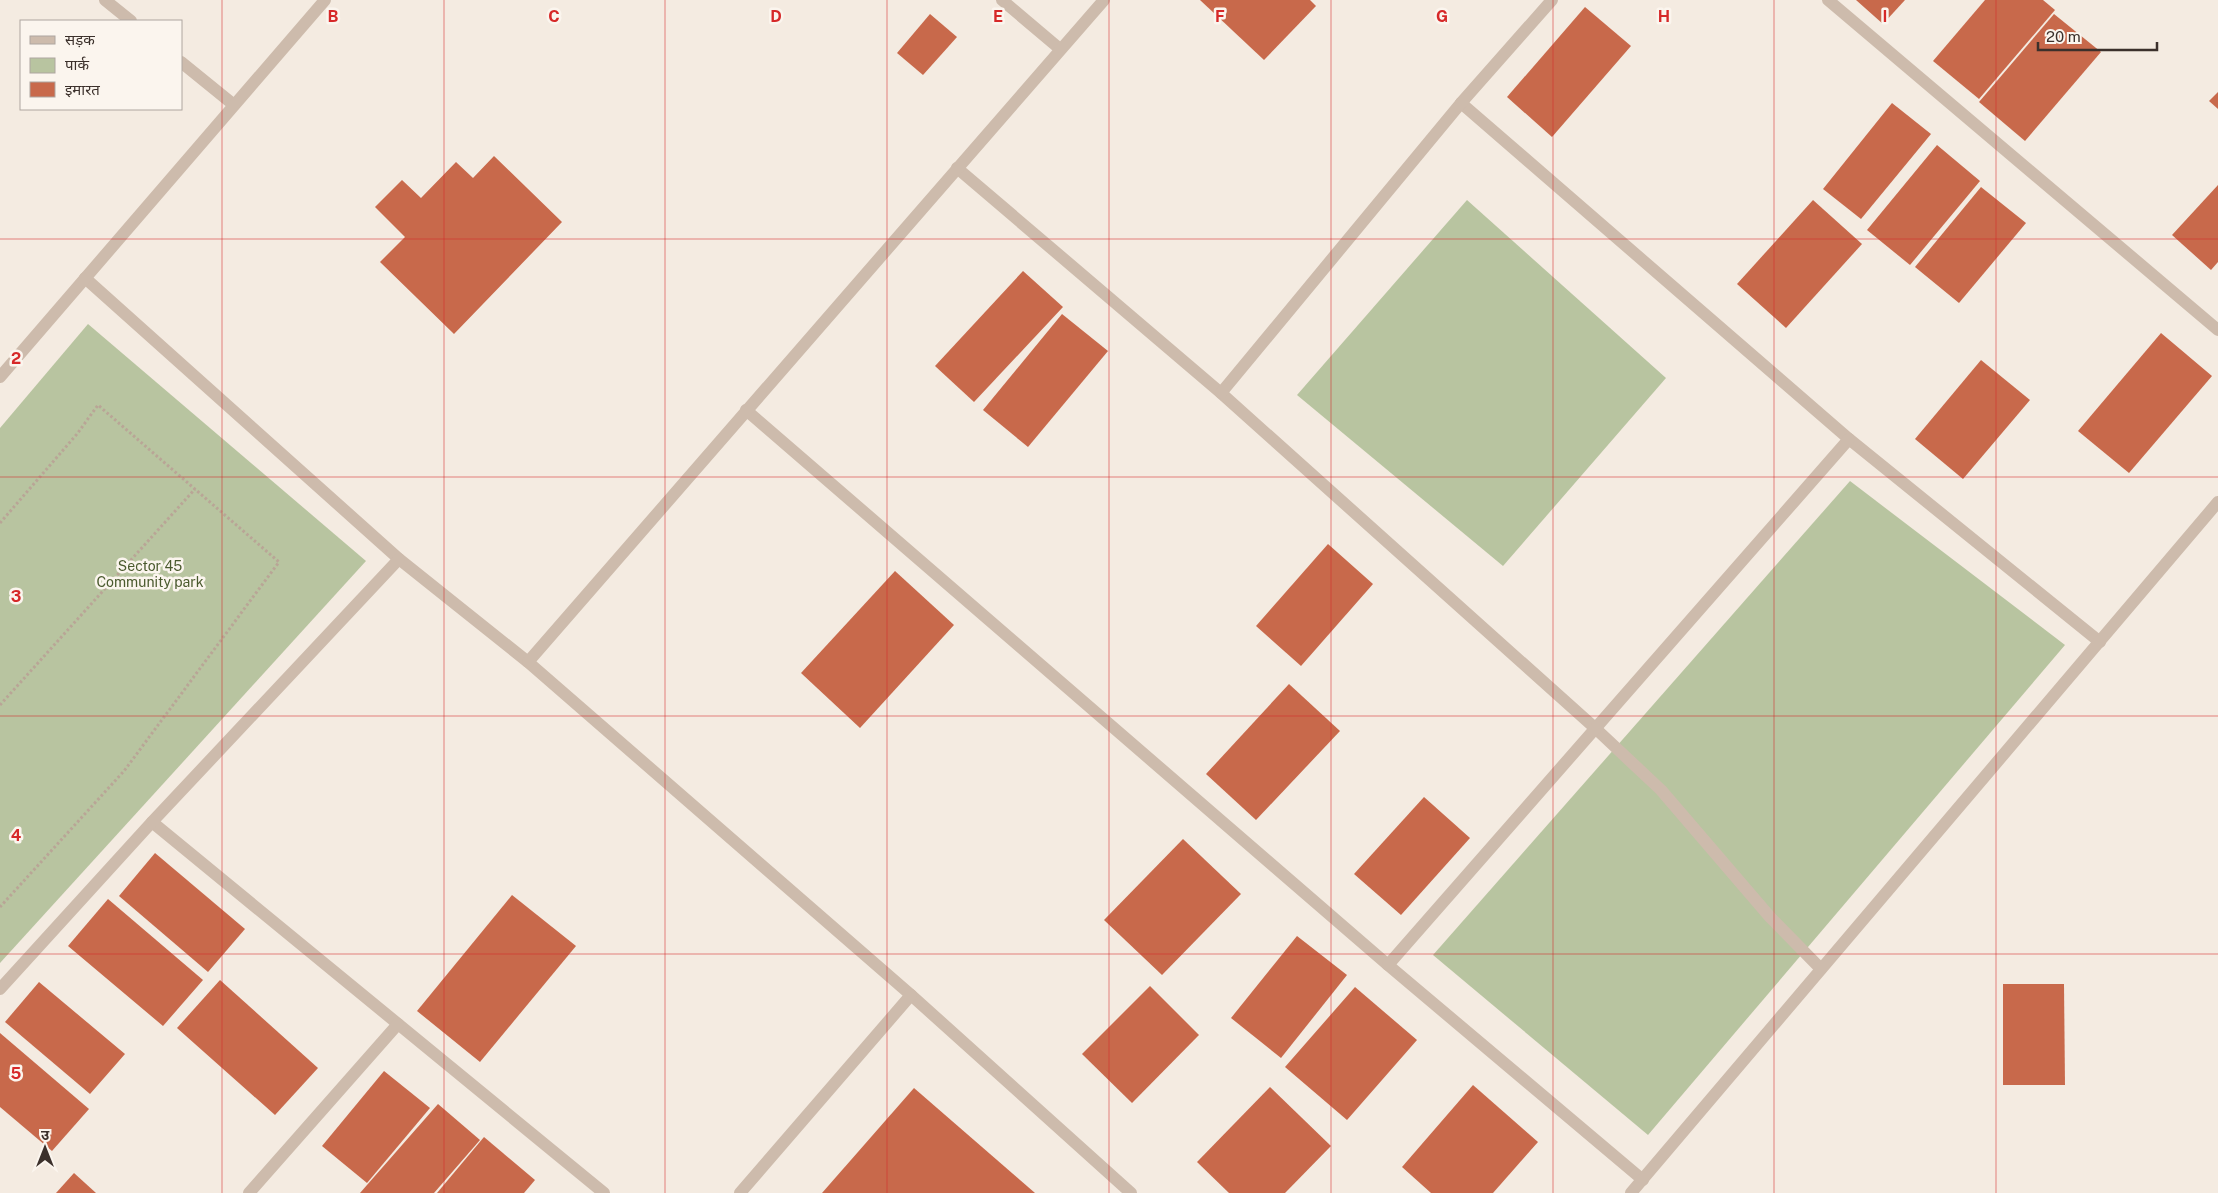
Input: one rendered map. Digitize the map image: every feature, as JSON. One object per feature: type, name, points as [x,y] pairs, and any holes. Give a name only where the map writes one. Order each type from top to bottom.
[{"type":"street","points":[[105,0],[130,20]]},
{"type":"street","points":[[0,377],[325,0]]},
{"type":"street","points":[[1002,0],[1060,49]]},
{"type":"street","points":[[528,662],[1104,0]]},
{"type":"street","points":[[1221,393],[1461,103],[1552,0]]},
{"type":"street","points":[[1828,0],[2218,330]]},
{"type":"street","points":[[182,63],[234,105]]},
{"type":"street","points":[[1461,103],[1849,438],[2100,642]]},
{"type":"street","points":[[957,168],[1221,393],[1595,728],[1661,790],[1770,917],[1821,969]]},
{"type":"street","points":[[85,278],[399,558],[528,662],[911,995],[1131,1193]]},
{"type":"street","points":[[746,410],[1388,964],[1643,1180]]},
{"type":"street","points":[[1388,964],[1849,438]]},
{"type":"street","points":[[1631,1193],[2218,502]]},
{"type":"street","points":[[0,989],[152,822],[399,558]]},
{"type":"street","points":[[152,822],[604,1193]]},
{"type":"street","points":[[740,1193],[911,995]]},
{"type":"street","points":[[249,1193],[398,1024]]},
{"type":"path","points":[[0,523],[77,434],[98,405],[279,562],[124,771],[0,907]]},
{"type":"path","points":[[0,705],[195,489]]},
{"type":"green space","points":[[1467,200],[1666,378],[1503,566],[1297,395]]},
{"type":"green space","name":"Sector 45 Community park","points":[[88,324],[366,561],[0,963],[0,428]]},
{"type":"green space","points":[[1850,481],[2065,645],[1648,1135],[1433,955]]},
{"type":"building","points":[[1200,0],[1310,0],[1316,6],[1264,60]]},
{"type":"building","points":[[1856,0],[1905,0],[1883,24]]},
{"type":"building","points":[[1985,0],[2043,0],[2055,10],[1979,99],[1933,61]]},
{"type":"building","points":[[1585,7],[1631,46],[1552,137],[1507,97]]},
{"type":"building","points":[[930,14],[957,37],[923,75],[897,53]]},
{"type":"building","points":[[2054,14],[2101,52],[2025,141],[1979,102]]},
{"type":"building","points":[[2218,92],[2218,109],[2209,101]]},
{"type":"building","points":[[1892,103],[1931,134],[1861,219],[1823,189]]},
{"type":"building","points":[[1937,145],[1980,181],[1910,265],[1867,230]]},
{"type":"building","points":[[494,156],[562,222],[454,334],[380,262],[405,237],[375,207],[402,180],[421,198],[456,162],[473,178]]},
{"type":"building","points":[[2218,185],[2218,262],[2211,270],[2172,235]]},
{"type":"building","points":[[1981,187],[2026,223],[1959,303],[1915,267]]},
{"type":"building","points":[[1813,200],[1862,244],[1786,328],[1737,284]]},
{"type":"building","points":[[1023,271],[1063,307],[974,402],[935,366]]},
{"type":"building","points":[[1062,314],[1108,351],[1028,447],[983,410]]},
{"type":"building","points":[[2161,333],[2212,376],[2129,473],[2078,431]]},
{"type":"building","points":[[1981,360],[2030,400],[1963,479],[1915,439]]},
{"type":"building","points":[[1328,544],[1373,584],[1301,666],[1256,626]]},
{"type":"building","points":[[895,571],[954,625],[860,728],[801,673]]},
{"type":"building","points":[[1289,684],[1340,731],[1256,820],[1206,774]]},
{"type":"building","points":[[1424,797],[1470,838],[1401,915],[1354,874]]},
{"type":"building","points":[[1183,839],[1241,894],[1162,975],[1104,920]]},
{"type":"building","points":[[155,853],[245,929],[208,972],[119,896]]},
{"type":"building","points":[[512,895],[576,946],[480,1062],[417,1011]]},
{"type":"building","points":[[108,899],[203,980],[163,1026],[68,946]]},
{"type":"building","points":[[1297,936],[1347,975],[1281,1058],[1231,1018]]},
{"type":"building","points":[[220,980],[318,1068],[275,1115],[177,1028]]},
{"type":"building","points":[[39,982],[125,1054],[90,1094],[5,1022]]},
{"type":"building","points":[[2003,984],[2064,984],[2065,1085],[2003,1085]]},
{"type":"building","points":[[1150,986],[1199,1035],[1132,1103],[1082,1054]]},
{"type":"building","points":[[1355,987],[1417,1040],[1347,1120],[1285,1067]]},
{"type":"building","points":[[0,1033],[89,1109],[52,1151],[0,1107]]},
{"type":"building","points":[[384,1071],[430,1108],[367,1183],[322,1146]]},
{"type":"building","points":[[1473,1085],[1538,1142],[1493,1193],[1431,1193],[1402,1167]]},
{"type":"building","points":[[1270,1087],[1331,1146],[1285,1193],[1229,1193],[1197,1162]]},
{"type":"building","points":[[914,1088],[1035,1193],[822,1193]]},
{"type":"building","points":[[438,1104],[480,1140],[434,1193],[360,1193]]},
{"type":"building","points":[[484,1137],[535,1180],[524,1193],[437,1193]]},
{"type":"building","points":[[74,1173],[96,1193],[56,1193]]}]
